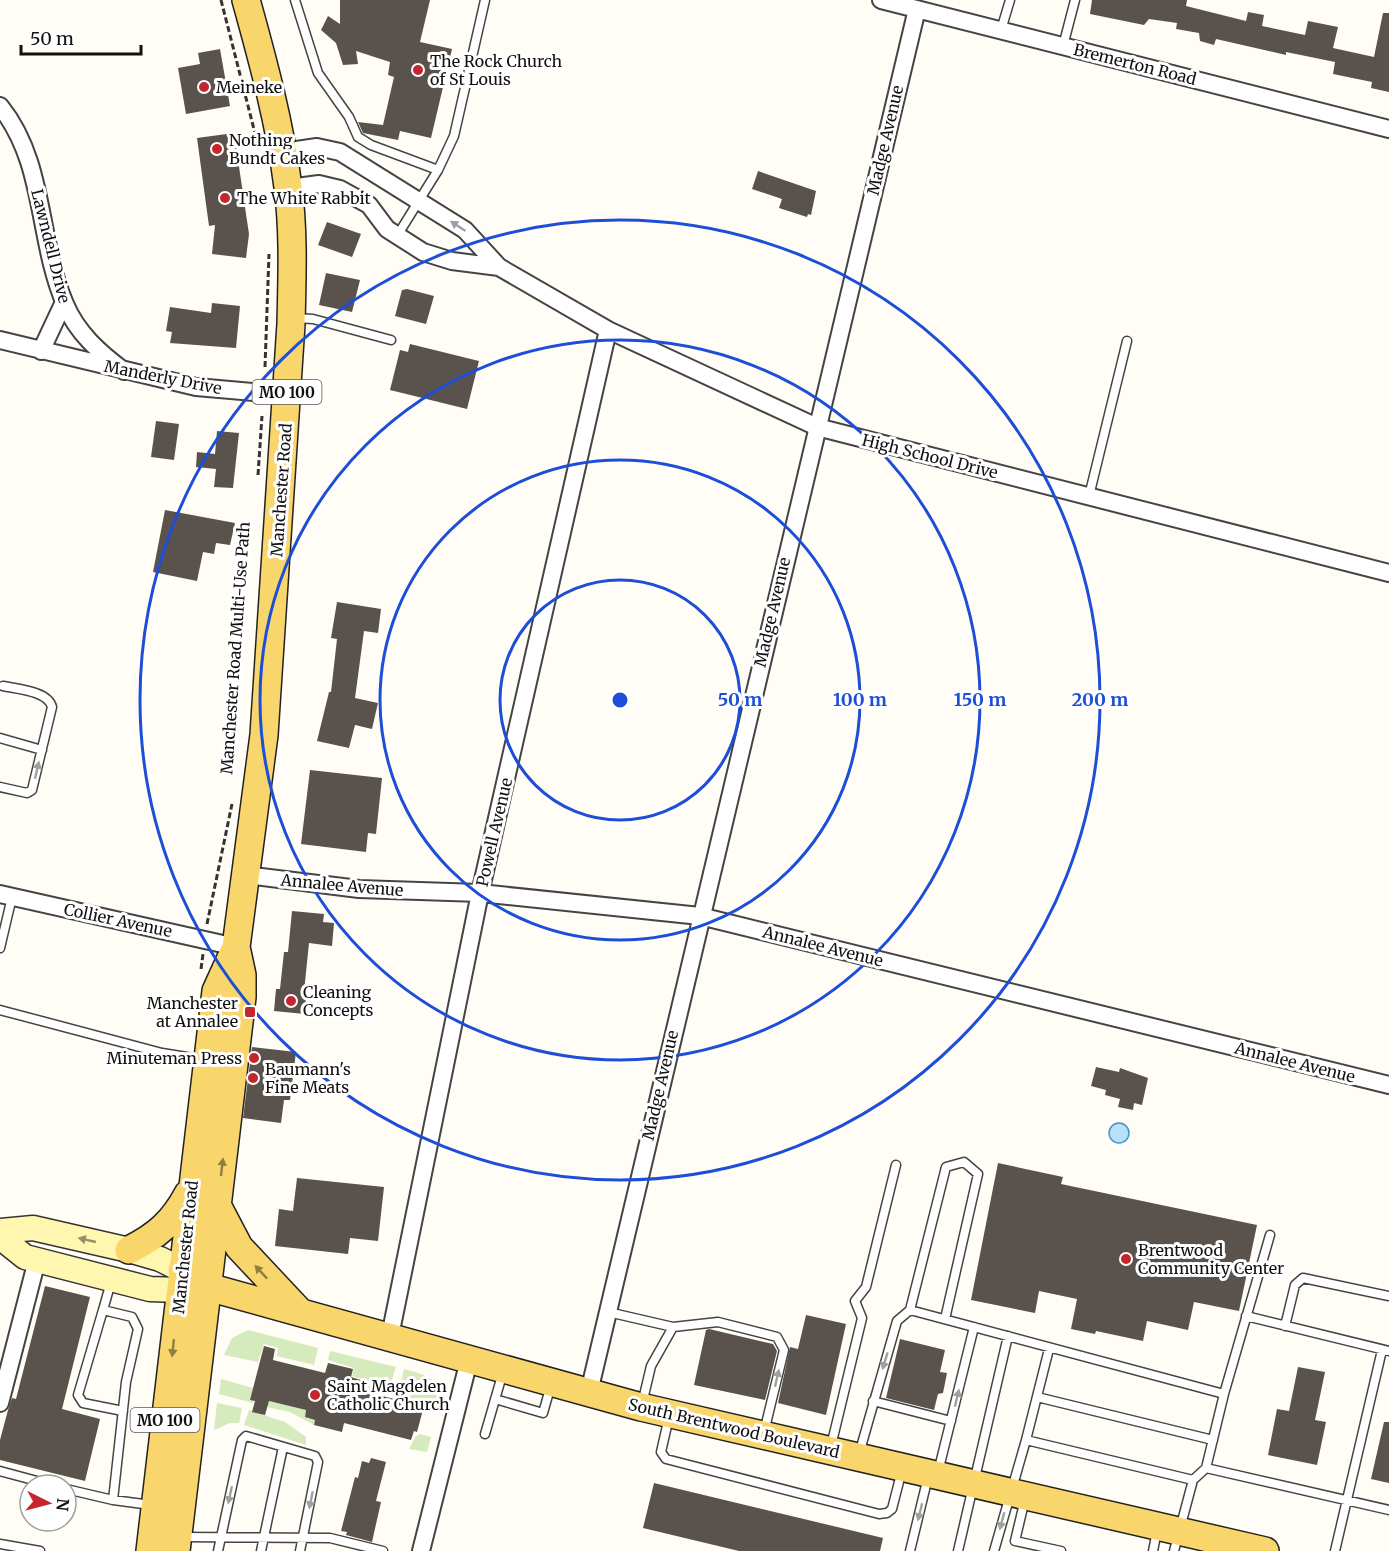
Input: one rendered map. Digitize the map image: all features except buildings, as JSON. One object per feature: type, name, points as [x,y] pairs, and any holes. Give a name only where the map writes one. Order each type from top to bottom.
[{"type":"main road","name":"Manchester Road","points":[[150,1551],[191,1187],[216,991],[236,947],[265,722],[287,395],[292,261],[289,188],[271,152],[246,0]]},
{"type":"main road","name":"Manchester Road","points":[[178,1544],[242,997],[242,975],[236,947]]},
{"type":"main road","points":[[129,1250],[163,1230],[180,1209],[191,1187]]},
{"type":"main road","points":[[217,1205],[233,1238],[248,1260],[302,1314]]},
{"type":"main road","points":[[0,1231],[33,1228],[129,1250],[160,1259],[181,1280]]},
{"type":"main road","name":"South Brentwood Boulevard","points":[[0,1237],[25,1257],[150,1289],[181,1280],[641,1407],[1018,1494],[1166,1540],[1265,1551]]},
{"type":"street","name":"Bremerton Road","points":[[881,0],[1389,129]]},
{"type":"street","name":"Madge Avenue","points":[[589,1392],[700,916],[917,9]]},
{"type":"street","name":"Lawndell Drive","points":[[0,106],[19,133],[30,160],[64,302],[84,336],[98,351],[124,371]]},
{"type":"street","name":"High School Drive","points":[[271,152],[317,147],[340,152],[465,230],[500,267],[608,330],[816,427],[1389,573]]},
{"type":"street","name":"High School Drive","points":[[289,188],[319,184],[340,189],[369,205],[387,229],[423,252],[452,261],[500,267]]},
{"type":"street","points":[[41,351],[64,302]]},
{"type":"street","name":"Powell Avenue","points":[[390,1336],[480,893],[608,330]]},
{"type":"street","name":"Manderly Drive","points":[[0,340],[196,387],[287,395]]},
{"type":"street","name":"Annalee Avenue","points":[[246,875],[359,889],[480,893],[700,916],[1389,1085]]},
{"type":"street","name":"Collier Avenue","points":[[6,896],[236,947]]},
{"type":"street","points":[[0,1403],[4,1368],[37,1260]]},
{"type":"street","points":[[421,1551],[469,1360]]},
{"type":"lane","points":[[295,0],[318,73],[348,117],[358,137],[371,145],[438,170]]},
{"type":"lane","points":[[396,236],[416,201],[438,170],[454,136],[485,0]]},
{"type":"lane","points":[[1001,30],[1010,0]]},
{"type":"lane","points":[[1063,46],[1075,0]]},
{"type":"lane","points":[[291,318],[313,320],[391,340]]},
{"type":"lane","points":[[1089,496],[1127,341]]},
{"type":"lane","points":[[0,787],[27,793],[32,790],[52,707],[50,702],[42,696],[3,686]]},
{"type":"lane","points":[[0,738],[42,750]]},
{"type":"lane","points":[[0,948],[6,896]]},
{"type":"lane","points":[[0,1010],[162,1053],[208,1060]]},
{"type":"lane","points":[[858,1457],[897,1321],[910,1310],[946,1167],[964,1162],[978,1174],[945,1319]]},
{"type":"lane","points":[[830,1451],[862,1318],[855,1301],[866,1287],[896,1165]]},
{"type":"lane","points":[[1166,1540],[1193,1480],[1206,1468],[1224,1394],[1270,1235]]},
{"type":"lane","points":[[1285,1326],[1295,1285],[1303,1278],[1389,1296]]},
{"type":"lane","points":[[112,1279],[78,1395],[83,1403],[123,1411]]},
{"type":"lane","points":[[103,1310],[132,1317],[138,1329],[126,1382],[113,1500]]},
{"type":"lane","points":[[910,1310],[1224,1394]]},
{"type":"lane","points":[[608,1312],[673,1327],[718,1322],[777,1337],[784,1350],[764,1435]]},
{"type":"lane","points":[[1246,1316],[1385,1351],[1335,1551]]},
{"type":"lane","points":[[641,1407],[651,1365],[673,1327]]},
{"type":"lane","points":[[910,1551],[951,1421],[974,1327]]},
{"type":"lane","points":[[958,1551],[1008,1336]]},
{"type":"lane","points":[[1049,1349],[1026,1440],[1018,1494],[1015,1541],[1061,1551]]},
{"type":"lane","points":[[485,1434],[503,1369]]},
{"type":"lane","points":[[495,1399],[543,1413],[552,1382]]},
{"type":"lane","points":[[1037,1397],[1213,1440]]},
{"type":"lane","points":[[873,1401],[951,1421]]},
{"type":"lane","points":[[670,1413],[661,1452],[666,1459],[879,1514],[887,1513],[892,1509],[903,1467]]},
{"type":"lane","points":[[218,1551],[242,1440],[246,1436],[315,1456],[318,1462],[300,1551]]},
{"type":"lane","points":[[1026,1440],[1193,1480]]},
{"type":"lane","points":[[261,1551],[283,1447]]},
{"type":"lane","points":[[1206,1468],[1389,1510]]},
{"type":"lane","points":[[0,1471],[18,1476]]},
{"type":"lane","points":[[78,1492],[113,1500],[155,1505]]},
{"type":"lane","points":[[994,1551],[1018,1494]]},
{"type":"lane","points":[[178,1544],[221,1538],[330,1538],[383,1551]]},
{"type":"lane","points":[[0,1544],[40,1551]]},
{"type":"path","points":[[221,0],[271,152]]},
{"type":"path","points":[[265,374],[269,247]]},
{"type":"path","points":[[259,483],[258,461],[262,408]]},
{"type":"path","name":"Manchester Road Multi-Use Path","points":[[207,923],[233,795]]},
{"type":"green space","points":[[248,1330],[318,1348],[314,1365],[277,1356],[278,1348],[264,1344],[258,1362],[224,1355],[232,1338]]},
{"type":"green space","points":[[330,1351],[396,1367],[387,1395],[363,1390],[365,1380],[352,1376],[354,1368],[328,1360]]},
{"type":"green space","points":[[404,1369],[421,1374],[434,1382],[442,1393],[439,1409],[397,1400]]},
{"type":"green space","points":[[221,1379],[253,1388],[253,1403],[219,1394]]},
{"type":"green space","points":[[269,1401],[306,1410],[305,1417],[315,1420],[314,1425],[290,1412],[267,1407]]},
{"type":"green space","points":[[217,1403],[242,1408],[239,1423],[230,1423],[214,1430]]},
{"type":"green space","points":[[249,1410],[285,1422],[306,1437],[306,1445],[244,1425]]},
{"type":"green space","points":[[420,1434],[431,1437],[427,1452],[409,1449],[415,1437]]},
{"type":"water","points":[[1119,1123],[1126,1126],[1129,1133],[1126,1140],[1119,1143],[1112,1140],[1109,1133],[1112,1126]]},
{"type":"place","name":"The Rock Church of St Louis","points":[[418,70]]},
{"type":"place","name":"Meineke","points":[[204,87]]},
{"type":"place","name":"Nothing Bundt Cakes","points":[[217,149]]},
{"type":"place","name":"The White Rabbit","points":[[225,198]]},
{"type":"place","name":"Cleaning Concepts","points":[[291,1001]]},
{"type":"place","name":"Manchester at Annalee","points":[[250,1012]]},
{"type":"place","name":"Minuteman Press","points":[[254,1058]]},
{"type":"place","name":"Baumann's Fine Meats","points":[[253,1078]]},
{"type":"place","name":"Brentwood Community Center","points":[[1126,1259]]},
{"type":"place","name":"Saint Magdelen Catholic Church","points":[[315,1395]]}]
